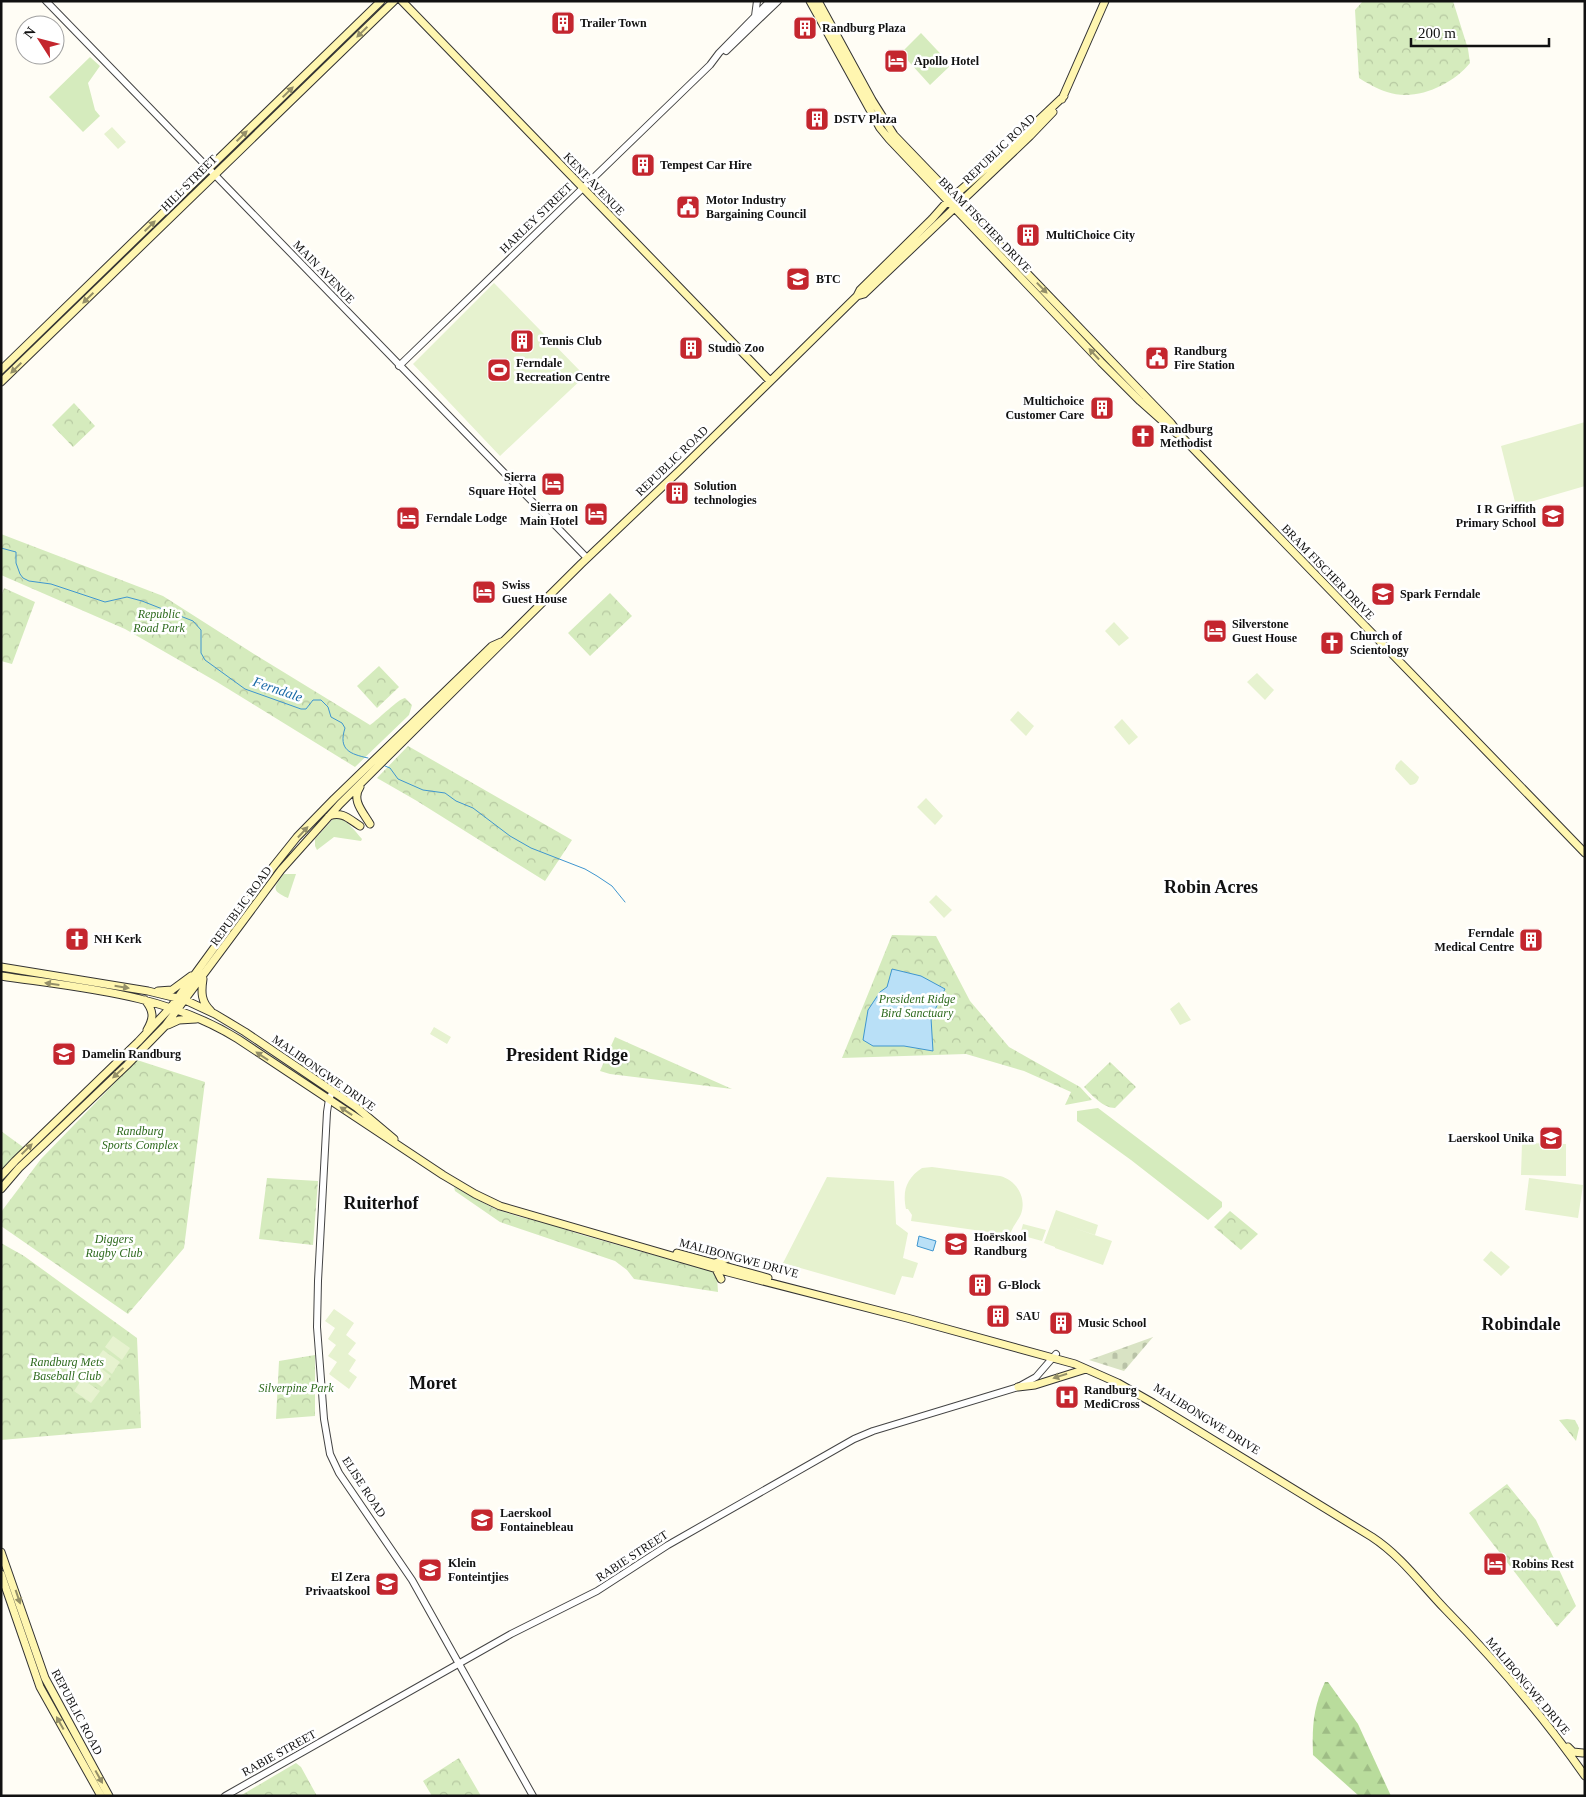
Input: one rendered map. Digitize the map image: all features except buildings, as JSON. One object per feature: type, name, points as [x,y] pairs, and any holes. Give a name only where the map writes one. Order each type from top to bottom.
[{"type":"main road","name":"HILL STREET","points":[[1,382],[382,1]]},
{"type":"main road","name":"HILL STREET","points":[[1,370],[394,1]]},
{"type":"main road","name":"KENT AVENUE","points":[[402,1],[770,381]]},
{"type":"main road","name":"BRAM FISCHER DRIVE","points":[[810,1],[884,133],[1133,394],[1170,429],[1180,435]]},
{"type":"main road","name":"BRAM FISCHER DRIVE","points":[[818,1],[886,124],[894,135],[1171,423],[1180,435],[1585,853]]},
{"type":"main road","name":"REPUBLIC ROAD","points":[[857,296],[864,294],[1056,109],[1064,96],[1105,1]]},
{"type":"main road","name":"REPUBLIC ROAD","points":[[200,974],[297,850],[369,774],[489,657],[503,640],[586,558],[857,296],[860,290],[954,196],[1008,149],[1064,96]]},
{"type":"main road","name":"REPUBLIC ROAD","points":[[1,1188],[19,1168],[128,1065],[165,1026],[175,1008],[273,867],[302,832],[492,646],[503,640]]},
{"type":"main road","points":[[369,774],[356,795],[358,805],[370,824]]},
{"type":"main road","points":[[328,817],[339,814],[360,826]]},
{"type":"main road","name":"MALIBONGWE DRIVE","points":[[1,967],[148,991],[182,999],[215,1014],[334,1091],[412,1152],[493,1201],[716,1266],[740,1269],[1090,1366],[1128,1384],[1389,1545],[1400,1553],[1422,1576],[1451,1613]]},
{"type":"main road","points":[[148,991],[172,990],[200,974],[203,1000],[215,1014]]},
{"type":"main road","name":"MALIBONGWE DRIVE","points":[[1,976],[120,994],[175,1008],[204,1021],[234,1037],[443,1175],[493,1203],[521,1213],[1054,1356],[1118,1383],[1378,1541],[1396,1555],[1451,1613],[1551,1728],[1585,1776]]},
{"type":"main road","points":[[138,1042],[149,1028],[153,1019],[151,1008],[145,1000]]},
{"type":"main road","name":"REPUBLIC ROAD","points":[[1,1176],[175,1008]]},
{"type":"main road","points":[[165,1026],[187,1018],[204,1021]]},
{"type":"main road","points":[[721,1278],[716,1266],[735,1254],[736,1262],[740,1269]]},
{"type":"main road","points":[[1018,1387],[1035,1385],[1086,1369]]},
{"type":"main road","name":"REPUBLIC ROAD","points":[[1,1552],[44,1678],[109,1796]]},
{"type":"main road","name":"REPUBLIC ROAD","points":[[1,1574],[40,1687],[101,1796]]},
{"type":"main road","points":[[1551,1728],[1557,1732],[1573,1752],[1583,1753]]},
{"type":"street","name":"MAIN AVENUE","points":[[46,1],[586,558]]},
{"type":"street","points":[[754,17],[757,11],[757,1]]},
{"type":"street","name":"HARLEY STREET","points":[[710,65],[770,1]]},
{"type":"street","name":"HARLEY STREET","points":[[399,366],[778,1]]},
{"type":"street","name":"ELISE ROAD","points":[[334,1091],[329,1099],[326,1112],[317,1327],[327,1443],[339,1473],[412,1580],[533,1796]]},
{"type":"street","name":"RABIE STREET","points":[[225,1796],[511,1634],[597,1591],[676,1540],[864,1434],[1018,1387],[1036,1377],[1054,1356]]},
{"type":"green space","points":[[1363,1],[1453,1],[1468,49],[1470,63],[1454,78],[1433,90],[1410,95],[1398,95],[1383,91],[1365,82],[1359,78],[1355,10]]},
{"type":"green space","points":[[921,33],[951,65],[930,85],[901,53]]},
{"type":"green space","points":[[90,57],[100,66],[88,83],[95,110],[100,116],[83,132],[49,97]]},
{"type":"green space","points":[[112,127],[126,142],[118,149],[104,134]]},
{"type":"green space","name":"Ferndale Recreation Centre","points":[[494,283],[585,376],[500,456],[413,364]]},
{"type":"green space","points":[[74,403],[95,426],[73,447],[52,425]]},
{"type":"green space","points":[[1585,422],[1585,486],[1516,506],[1501,446]]},
{"type":"green space","name":"Republic Road Park","points":[[1,534],[163,596],[370,725],[405,698],[412,705],[409,715],[355,767],[217,682],[125,629],[1,575]]},
{"type":"green space","points":[[4,588],[35,602],[12,664],[1,661],[1,597]]},
{"type":"green space","points":[[610,593],[632,616],[590,656],[568,633]]},
{"type":"green space","points":[[1114,622],[1129,638],[1119,646],[1105,631]]},
{"type":"green space","points":[[379,666],[399,687],[377,708],[357,686]]},
{"type":"green space","points":[[1257,673],[1274,690],[1265,700],[1247,682]]},
{"type":"green space","points":[[1018,711],[1034,726],[1026,736],[1010,720]]},
{"type":"green space","points":[[1122,719],[1138,737],[1129,745],[1114,727]]},
{"type":"green space","points":[[408,746],[572,840],[545,881],[377,778]]},
{"type":"green space","points":[[1401,760],[1419,777],[1415,784],[1410,785],[1395,769]]},
{"type":"green space","points":[[926,798],[943,816],[935,825],[917,807]]},
{"type":"green space","points":[[337,817],[351,826],[362,839],[361,841],[334,837],[317,850],[315,839]]},
{"type":"green space","points":[[284,874],[296,874],[288,898],[276,890],[276,885]]},
{"type":"green space","points":[[936,895],[952,910],[944,918],[929,902]]},
{"type":"green space","name":"President Ridge Bird Sanctuary","points":[[892,935],[936,936],[970,1001],[1009,1047],[1080,1087],[1092,1100],[1065,1105],[1071,1092],[1024,1071],[966,1054],[842,1058]]},
{"type":"green space","points":[[1179,1002],[1191,1020],[1180,1025],[1170,1009]]},
{"type":"green space","points":[[434,1027],[451,1037],[447,1044],[430,1034]]},
{"type":"green space","points":[[615,1037],[732,1089],[610,1074],[600,1071]]},
{"type":"green space","points":[[137,1060],[205,1082],[184,1248],[128,1314],[1,1226],[1,1212],[41,1159]]},
{"type":"green space","points":[[1110,1062],[1136,1087],[1115,1108],[1106,1106],[1084,1087]]},
{"type":"green space","points":[[1098,1108],[1222,1202],[1222,1207],[1208,1220],[1077,1121],[1077,1111]]},
{"type":"green space","points":[[1,1131],[23,1147],[1,1174]]},
{"type":"green space","points":[[1522,1143],[1566,1144],[1566,1176],[1521,1175]]},
{"type":"green space","points":[[932,1167],[1000,1176],[1011,1181],[1019,1190],[1022,1208],[1021,1214],[1010,1235],[911,1221],[912,1215],[906,1209],[905,1190],[909,1180],[917,1172],[922,1168]]},
{"type":"green space","points":[[827,1177],[894,1181],[896,1224],[908,1233],[903,1258],[918,1263],[913,1278],[902,1276],[895,1295],[783,1263]]},
{"type":"green space","points":[[267,1178],[318,1181],[313,1245],[259,1239]]},
{"type":"green space","points":[[1529,1178],[1583,1185],[1578,1218],[1525,1210]]},
{"type":"green space","points":[[454,1187],[495,1209],[714,1272],[717,1276],[718,1292],[634,1279],[627,1270],[615,1261],[500,1222],[455,1191]]},
{"type":"green space","points":[[1056,1210],[1098,1225],[1095,1235],[1071,1227],[1112,1241],[1103,1265],[1044,1243]]},
{"type":"green space","points":[[1230,1211],[1258,1234],[1241,1250],[1214,1227]]},
{"type":"green space","points":[[1023,1224],[1046,1230],[1042,1241],[1020,1235]]},
{"type":"green space","name":"Randburg Mets Baseball Club","points":[[1,1243],[24,1256],[137,1338],[141,1428],[1,1440]]},
{"type":"green space","points":[[1491,1251],[1510,1267],[1501,1276],[1483,1260]]},
{"type":"green space","points":[[334,1309],[354,1323],[346,1335],[356,1343],[348,1354],[356,1360],[349,1371],[357,1377],[349,1389],[329,1374],[337,1362],[328,1356],[336,1345],[328,1339],[335,1328],[325,1321]]},
{"type":"green space","points":[[113,1336],[130,1348],[122,1360],[105,1347]]},
{"type":"green space","points":[[1153,1337],[1124,1371],[1089,1360]]},
{"type":"green space","points":[[103,1350],[120,1362],[112,1374],[95,1361]]},
{"type":"green space","name":"Silverpine Park","points":[[315,1355],[315,1416],[276,1419],[279,1361]]},
{"type":"green space","points":[[94,1363],[111,1376],[102,1387],[85,1375]]},
{"type":"green space","points":[[82,1379],[100,1391],[91,1403],[74,1391]]},
{"type":"green space","points":[[1559,1420],[1575,1420],[1579,1428],[1576,1441]]},
{"type":"green space","points":[[1507,1484],[1536,1520],[1576,1606],[1557,1627],[1469,1513]]},
{"type":"green space","points":[[1325,1682],[1328,1682],[1358,1724],[1391,1796],[1359,1796],[1313,1755],[1314,1718]]},
{"type":"green space","points":[[459,1758],[481,1796],[432,1796],[423,1781]]},
{"type":"green space","points":[[296,1763],[301,1767],[317,1796],[240,1796]]},
{"type":"water","points":[[892,969],[921,976],[945,989],[931,1018],[933,1051],[904,1046],[873,1046],[863,1040],[868,1010],[880,992],[887,987]]},
{"type":"water","points":[[919,1236],[936,1241],[933,1251],[917,1246]]},
{"type":"waterway","name":"Ferndale","points":[[1,548],[16,552],[16,563],[20,574],[29,581],[51,584],[105,602],[127,597],[193,621],[201,630],[201,653],[205,660],[245,689],[301,709],[306,709],[313,700],[321,700],[328,707],[331,717],[342,723],[345,728],[343,741],[347,750],[368,758]]},
{"type":"waterway","name":"Ferndale","points":[[385,766],[390,768],[398,779],[423,790],[445,793],[456,801],[473,808],[510,836],[531,848],[585,869],[612,886],[625,902]]},
{"type":"place","name":"Trailer Town","points":[[563,23]]},
{"type":"place","name":"Randburg Plaza","points":[[805,28]]},
{"type":"place","name":"Apollo Hotel","points":[[896,61]]},
{"type":"place","name":"DSTV Plaza","points":[[817,119]]},
{"type":"place","name":"Tempest Car Hire","points":[[643,165]]},
{"type":"place","name":"Motor Industry Bargaining Council","points":[[688,207]]},
{"type":"place","name":"MultiChoice City","points":[[1028,235]]},
{"type":"place","name":"BTC","points":[[798,279]]},
{"type":"place","name":"Tennis Club","points":[[522,341]]},
{"type":"place","name":"Studio Zoo","points":[[691,348]]},
{"type":"place","name":"Randburg Fire Station","points":[[1157,358]]},
{"type":"place","name":"Ferndale Recreation Centre","points":[[499,370]]},
{"type":"place","name":"Multichoice Customer Care","points":[[1102,408]]},
{"type":"place","name":"Randburg Methodist","points":[[1143,436]]},
{"type":"place","name":"Sierra Square Hotel","points":[[553,484]]},
{"type":"place","name":"Solution technologies","points":[[677,493]]},
{"type":"place","name":"Sierra on Main Hotel","points":[[596,514]]},
{"type":"place","name":"I R Griffith Primary School","points":[[1553,516]]},
{"type":"place","name":"Ferndale Lodge","points":[[408,518]]},
{"type":"place","name":"Swiss Guest House","points":[[484,592]]},
{"type":"place","name":"Spark Ferndale","points":[[1383,594]]},
{"type":"place","name":"Silverstone Guest House","points":[[1215,631]]},
{"type":"place","name":"Church of Scientology","points":[[1332,643]]},
{"type":"place","name":"NH Kerk","points":[[77,939]]},
{"type":"place","name":"Ferndale Medical Centre","points":[[1531,940]]},
{"type":"place","name":"Damelin Randburg","points":[[64,1054]]},
{"type":"place","name":"Laerskool Unika","points":[[1551,1138]]},
{"type":"place","name":"Hoërskool Randburg","points":[[956,1244]]},
{"type":"place","name":"G-Block","points":[[980,1285]]},
{"type":"place","name":"SAU","points":[[998,1316]]},
{"type":"place","name":"Music School","points":[[1061,1323]]},
{"type":"place","name":"Randburg MediCross","points":[[1067,1397]]},
{"type":"place","name":"Laerskool Fontainebleau","points":[[482,1520]]},
{"type":"place","name":"Robins Rest","points":[[1495,1564]]},
{"type":"place","name":"Klein Fonteintjies","points":[[430,1570]]},
{"type":"place","name":"El Zera Privaatskool","points":[[387,1584]]},
{"type":"district","name":"Robin Acres","points":[[1211,887]]},
{"type":"district","name":"President Ridge","points":[[567,1055]]},
{"type":"district","name":"Ruiterhof","points":[[381,1203]]},
{"type":"district","name":"Robindale","points":[[1521,1324]]},
{"type":"district","name":"Moret","points":[[433,1383]]},
{"type":"park label","name":"Randburg Sports Complex","points":[[140,1138]]},
{"type":"park label","name":"Diggers Rugby Club","points":[[114,1246]]}]
